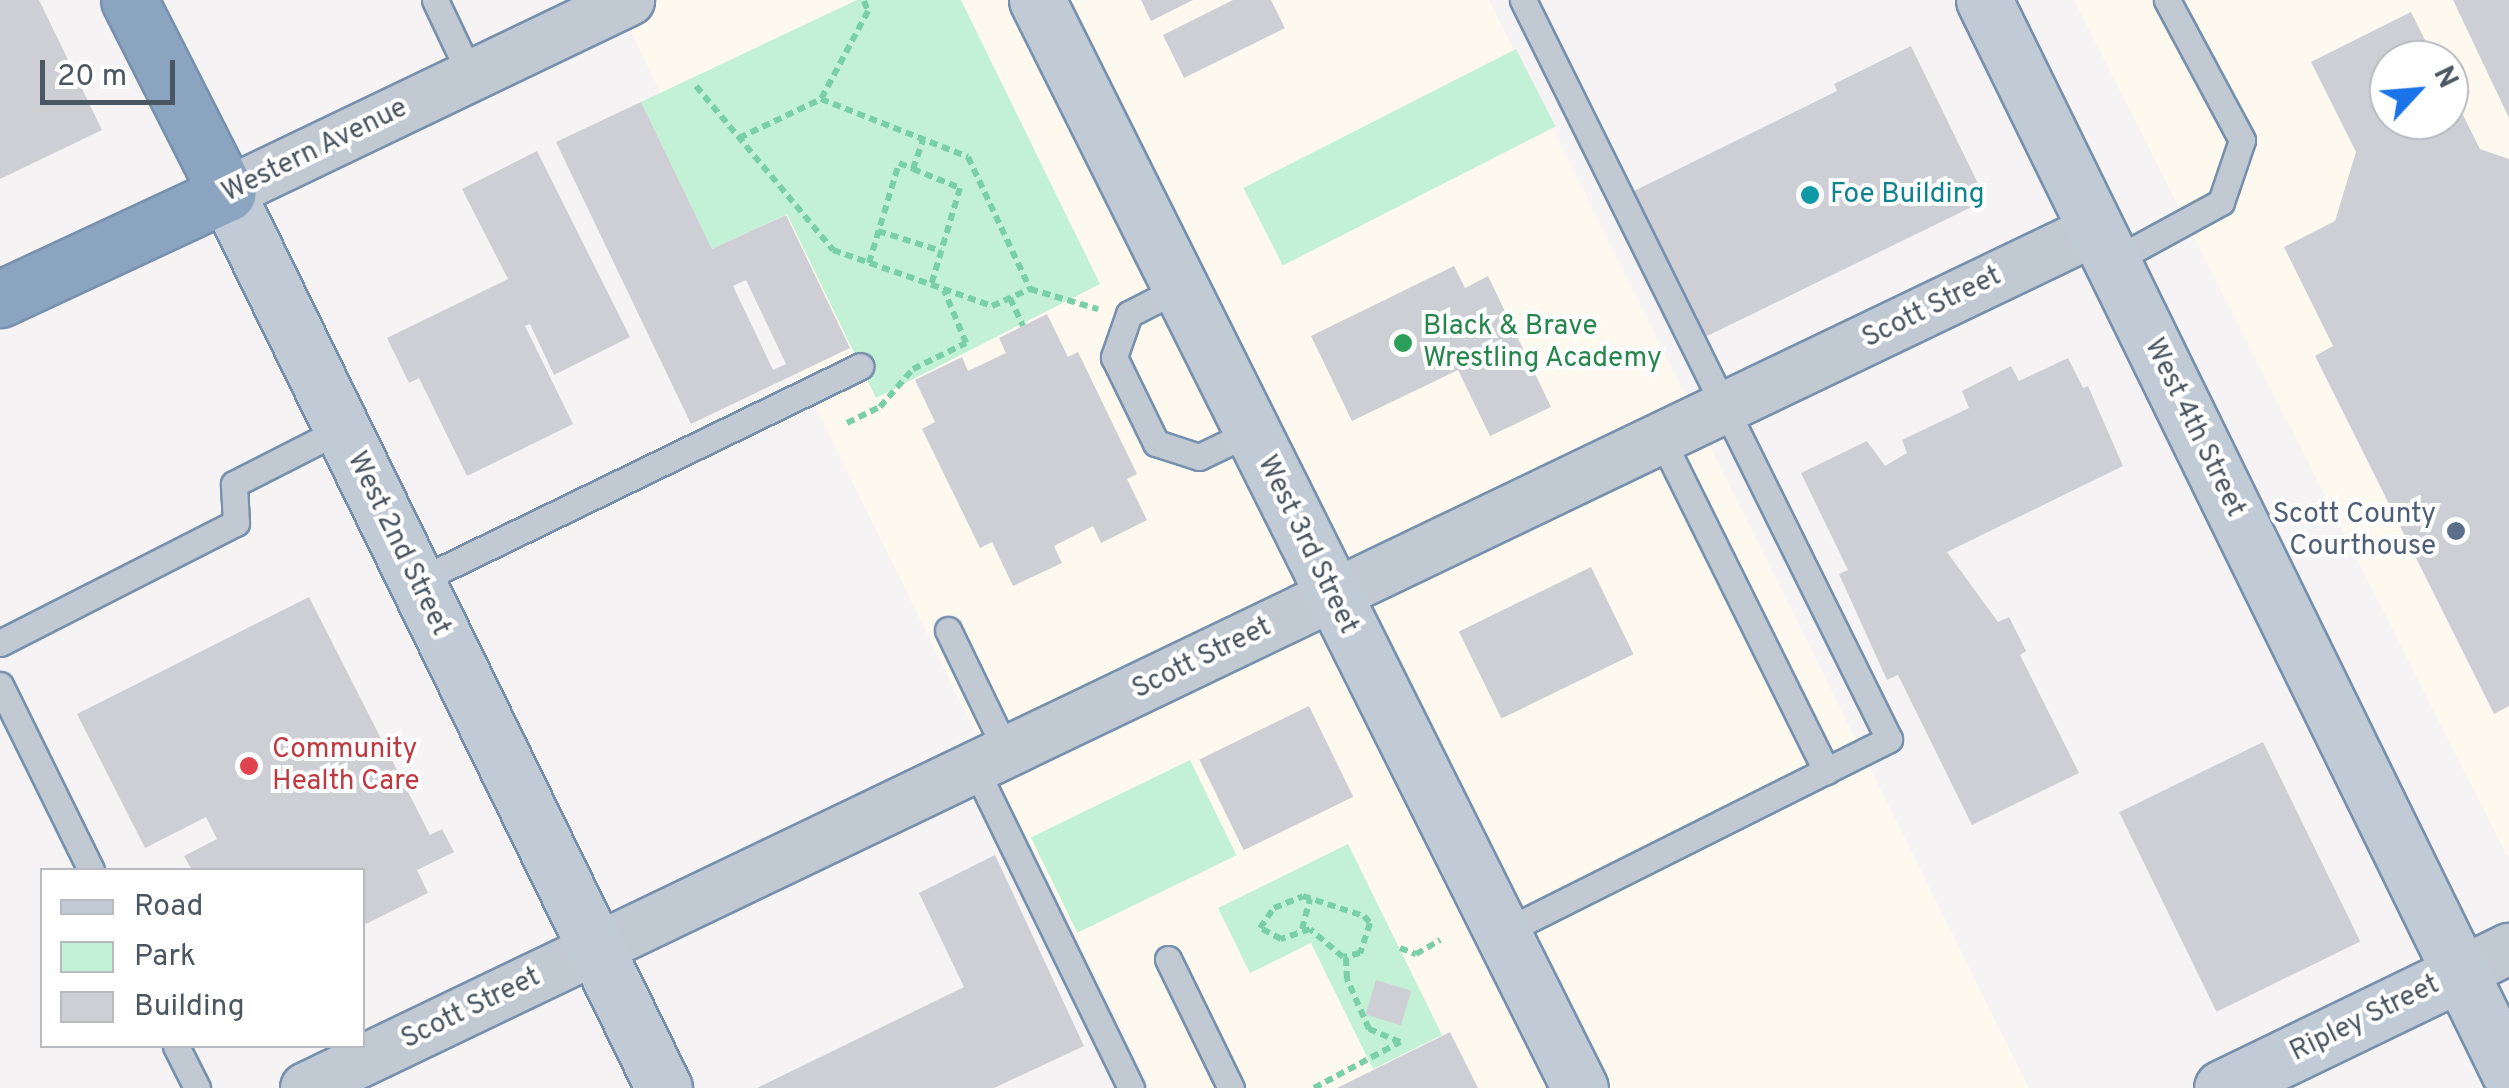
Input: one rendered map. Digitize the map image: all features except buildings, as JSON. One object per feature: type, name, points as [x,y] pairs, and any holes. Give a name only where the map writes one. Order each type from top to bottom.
[{"type":"highway","name":"West 2nd Street","points":[[129,0],[227,193]]},
{"type":"highway","name":"Western Avenue","points":[[0,299],[227,193]]},
{"type":"main road","name":"West 3rd Street","points":[[1037,0],[1332,598],[1580,1088]]},
{"type":"main road","name":"West 4th Street","points":[[1984,0],[2509,1072]]},
{"type":"main road","name":"West 2nd Street","points":[[227,193],[664,1088]]},
{"type":"main road","name":"Ripley Street","points":[[2222,1088],[2460,972]]},
{"type":"street","name":"Western Avenue","points":[[227,193],[629,0]]},
{"type":"street","name":"Scott Street","points":[[306,1088],[1724,408],[2105,245]]},
{"type":"street","name":"Ripley Street","points":[[2460,972],[2509,949]]},
{"type":"lane","points":[[435,0],[471,76]]},
{"type":"lane","points":[[1502,933],[1889,739],[1523,0]]},
{"type":"lane","points":[[2105,245],[2221,202],[2242,140],[2167,0]]},
{"type":"lane","points":[[1180,288],[1128,318],[1114,357],[1156,442],[1200,457],[1250,432]]},
{"type":"lane","points":[[416,582],[860,366]]},
{"type":"lane","points":[[0,644],[236,523],[234,484],[342,429]]},
{"type":"lane","points":[[1661,438],[1826,771]]},
{"type":"lane","points":[[948,630],[991,760],[1131,1088]]},
{"type":"lane","points":[[0,686],[90,868]]},
{"type":"lane","points":[[1168,958],[1232,1088]]},
{"type":"lane","points":[[177,1048],[197,1088]]},
{"type":"path","points":[[739,138],[821,100],[868,11],[864,1]]},
{"type":"path","points":[[696,86],[834,250],[992,306],[1030,289],[1128,318]]},
{"type":"path","points":[[821,100],[968,157],[1030,289]]},
{"type":"path","points":[[913,169],[924,140]]},
{"type":"path","points":[[869,263],[898,163],[960,188],[931,285]]},
{"type":"path","points":[[878,231],[941,252]]},
{"type":"path","points":[[846,423],[880,407],[913,369],[966,343],[944,289]]},
{"type":"path","points":[[1010,298],[1023,326]]},
{"type":"path","points":[[1302,930],[1310,899]]},
{"type":"path","points":[[1314,1088],[1400,1042],[1370,1029],[1347,979],[1346,958],[1310,930],[1281,940],[1260,928],[1284,902],[1310,899],[1370,923],[1360,954],[1346,958]]},
{"type":"path","points":[[1400,948],[1416,954],[1440,940]]},
{"type":"shaded area","points":[[615,0],[1489,0],[2029,1088],[1151,1088]]},
{"type":"shaded area","points":[[2074,0],[2509,0],[2507,856]]},
{"type":"green space","points":[[857,0],[961,0],[1100,284],[876,398],[787,214],[712,249],[641,102]]},
{"type":"green space","points":[[1516,49],[1555,127],[1283,265],[1243,188]]},
{"type":"green space","points":[[1190,760],[1236,855],[1077,933],[1031,838]]},
{"type":"green space","points":[[1348,844],[1442,1035],[1373,1069],[1311,943],[1250,973],[1218,908]]},
{"type":"place","name":"Foe Building","points":[[1810,195]]},
{"type":"place","name":"Black & Brave Wrestling Academy","points":[[1403,343]]},
{"type":"place","name":"Scott County Courthouse","points":[[2456,531]]},
{"type":"place","name":"Community Health Care","points":[[249,766]]}]
